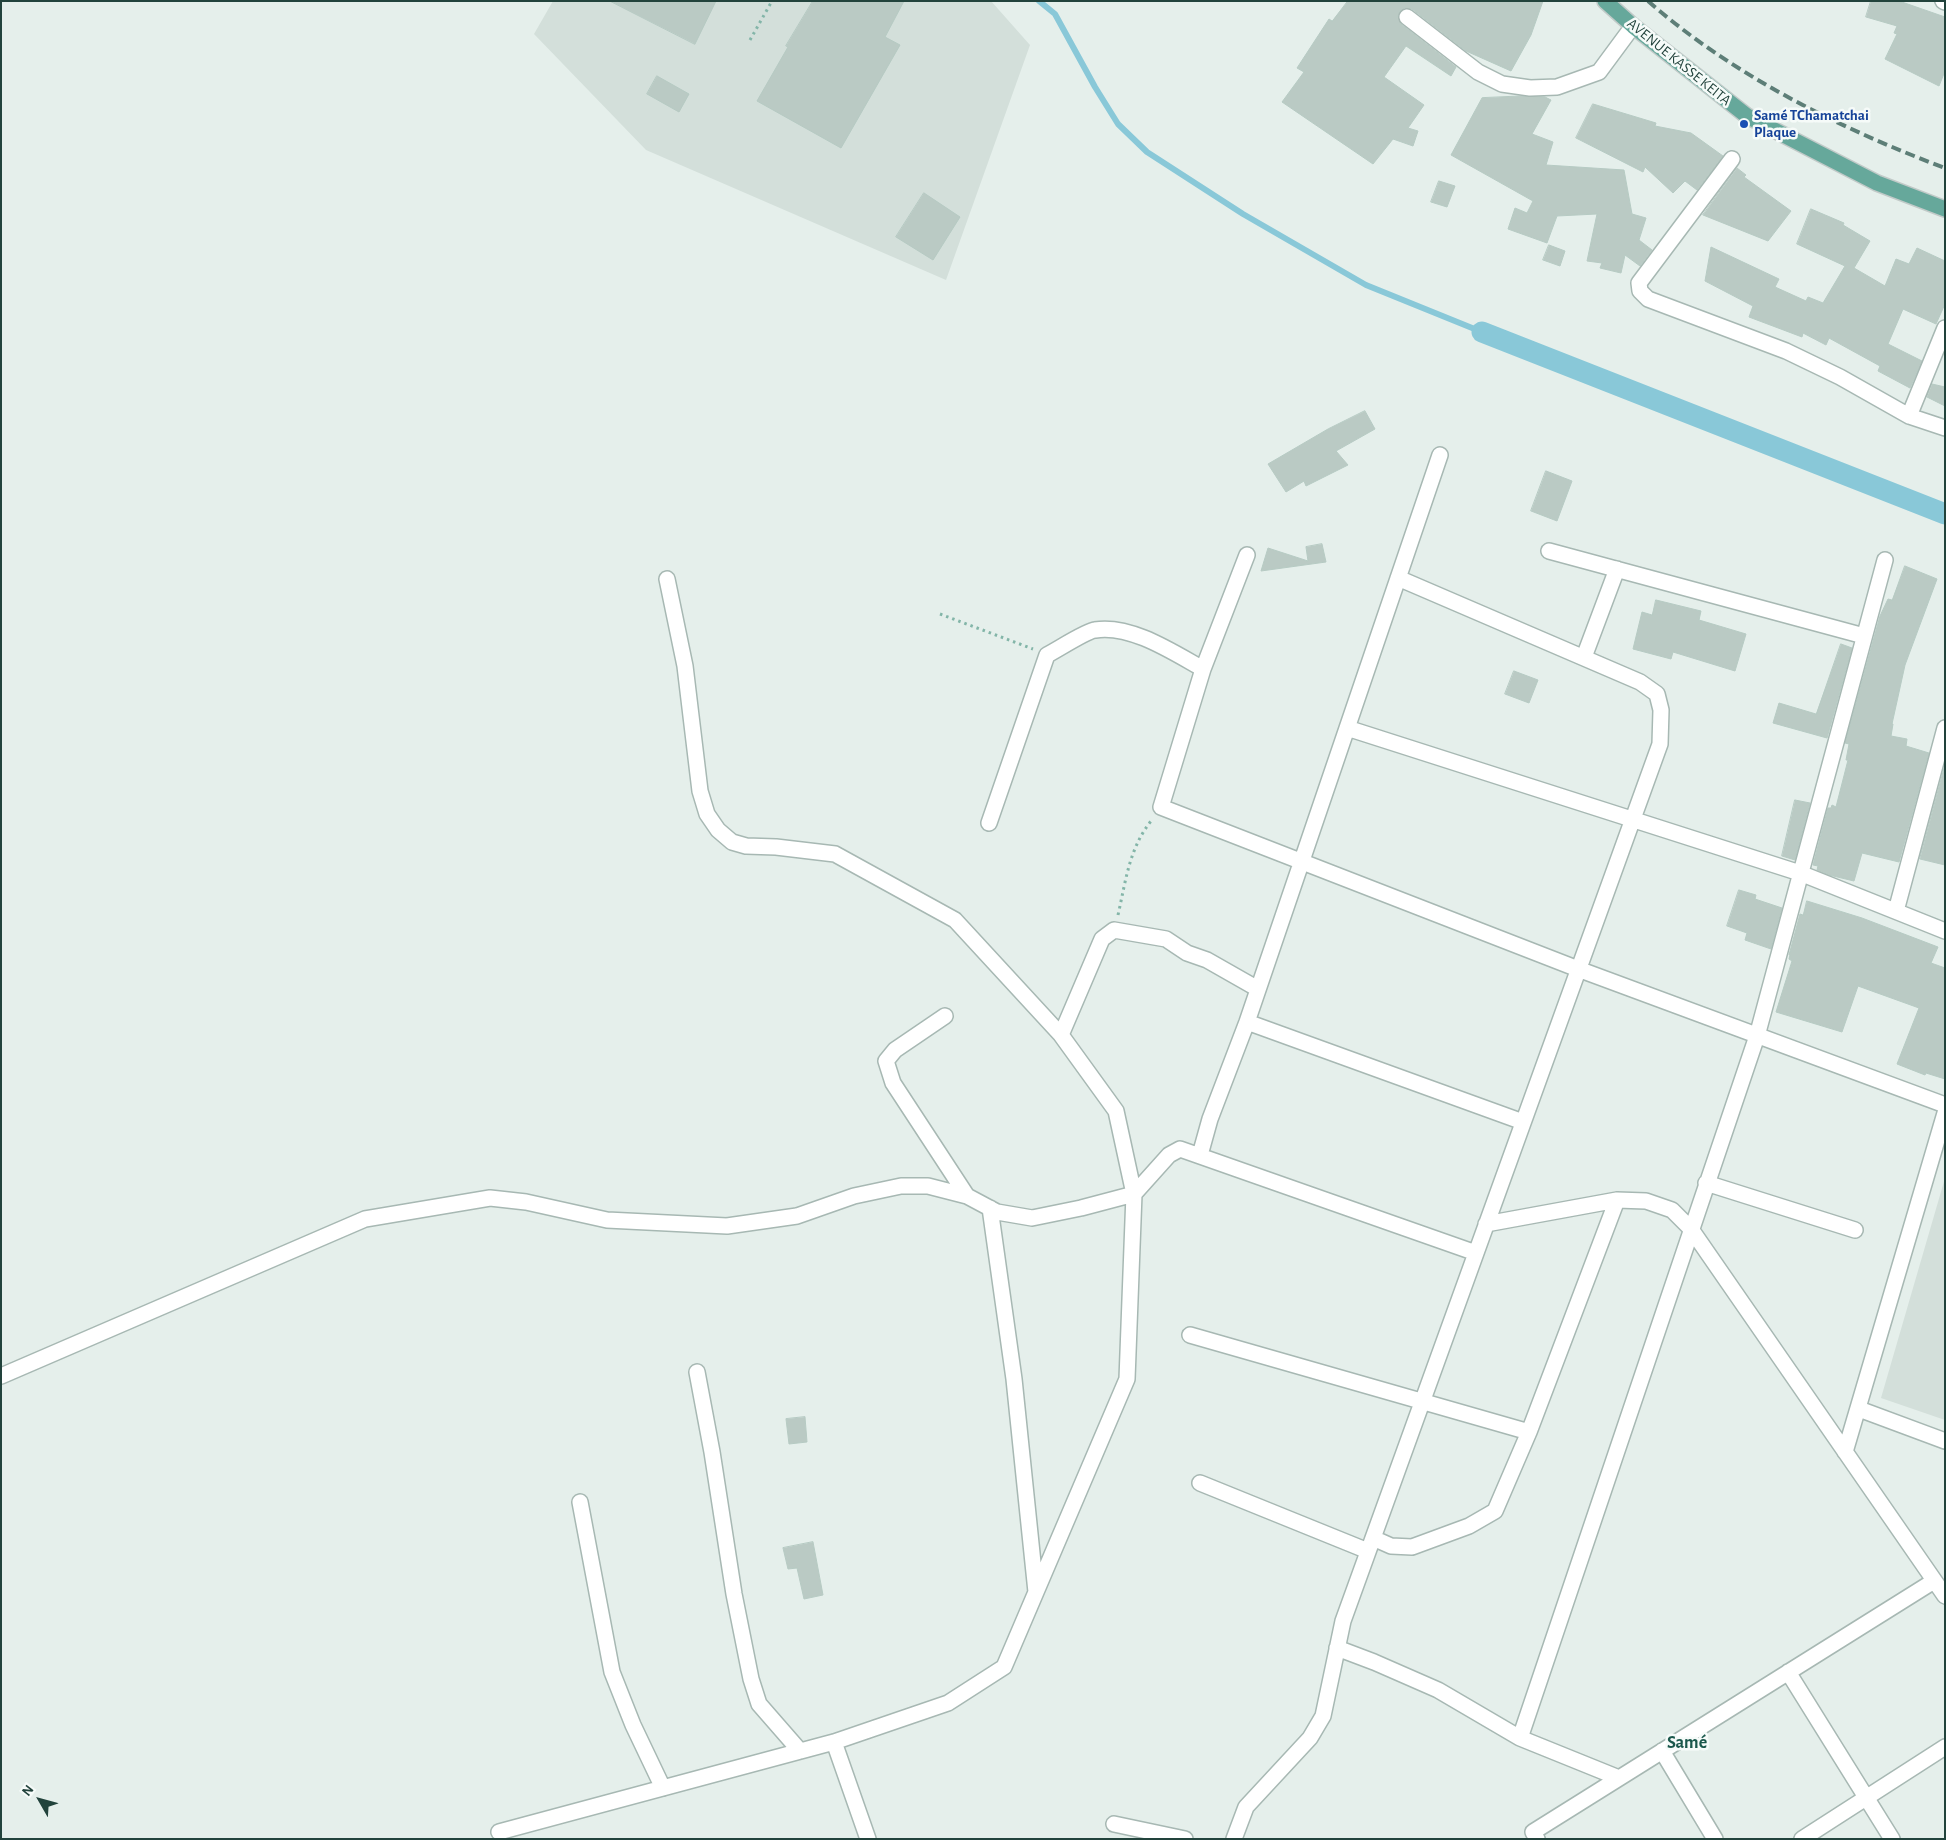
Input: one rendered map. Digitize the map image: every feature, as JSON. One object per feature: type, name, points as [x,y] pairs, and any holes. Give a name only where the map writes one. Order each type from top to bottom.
[{"type":"main road","name":"AVENUE KASSE KEITA","points":[[1605,1],[1633,26],[1747,116],[1877,183],[1945,209]]},
{"type":"street","points":[[1407,17],[1478,72],[1502,84],[1530,88],[1557,87],[1599,72],[1633,26]]},
{"type":"street","points":[[1732,158],[1639,283],[1640,291],[1648,299],[1786,351],[1909,416],[1945,428]]},
{"type":"street","points":[[1909,416],[1945,328]]},
{"type":"street","points":[[1200,1155],[1210,1118],[1247,1022],[1440,455]]},
{"type":"street","points":[[1549,551],[1864,636]]},
{"type":"street","points":[[1247,555],[1203,669],[1161,807],[1578,969],[1945,1105]]},
{"type":"street","points":[[1520,1738],[1757,1036],[1885,560]]},
{"type":"street","points":[[1584,657],[1617,569]]},
{"type":"street","points":[[1234,1839],[1246,1807],[1310,1738],[1323,1716],[1343,1620],[1660,744],[1661,710],[1658,694],[1640,682],[1398,578]]},
{"type":"street","points":[[499,1832],[834,1742],[948,1704],[1004,1667],[1128,1380],[1134,1194],[1116,1112],[1061,1035],[955,920],[835,854],[776,847],[746,846],[732,842],[718,830],[707,814],[700,791],[685,666],[667,579]]},
{"type":"street","points":[[988,823],[1047,655],[1095,630],[1121,631],[1153,641],[1203,669]]},
{"type":"street","points":[[1347,728],[1800,874],[1945,931]]},
{"type":"street","points":[[1896,912],[1945,728]]},
{"type":"street","points":[[1061,1035],[1102,939],[1114,930],[1166,939],[1187,953],[1207,960],[1258,989]]},
{"type":"street","points":[[944,1016],[895,1050],[886,1061],[893,1083],[967,1196]]},
{"type":"street","points":[[1247,1022],[1523,1122]]},
{"type":"street","points":[[1845,1452],[1945,1113]]},
{"type":"street","points":[[1,1376],[365,1219],[490,1198],[526,1202],[607,1220],[728,1226],[797,1216],[854,1196],[901,1186],[928,1186],[967,1196],[997,1212],[1032,1218],[1134,1194],[1169,1155],[1180,1149],[1476,1253]]},
{"type":"street","points":[[1706,1183],[1855,1230]]},
{"type":"street","points":[[1486,1224],[1617,1200],[1646,1200],[1672,1210],[1691,1229],[1945,1596]]},
{"type":"street","points":[[1200,1483],[1370,1545],[1412,1547],[1469,1526],[1494,1512],[1529,1432],[1617,1200]]},
{"type":"street","points":[[990,1208],[1014,1379],[1036,1594]]},
{"type":"street","points":[[1190,1335],[1529,1432]]},
{"type":"street","points":[[697,1372],[712,1452],[734,1594],[751,1678],[759,1704],[800,1752]]},
{"type":"street","points":[[1859,1409],[1945,1441]]},
{"type":"street","points":[[580,1502],[612,1672],[633,1726],[663,1788]]},
{"type":"street","points":[[1537,1839],[1533,1832],[1934,1581]]},
{"type":"street","points":[[1337,1648],[1438,1690],[1520,1738],[1619,1778]]},
{"type":"street","points":[[1788,1672],[1892,1839]]},
{"type":"street","points":[[834,1742],[868,1839]]},
{"type":"street","points":[[1802,1839],[1945,1747]]},
{"type":"street","points":[[1662,1751],[1715,1839]]},
{"type":"street","points":[[1114,1824],[1185,1839]]},
{"type":"path","points":[[750,40],[772,1]]},
{"type":"path","points":[[940,614],[1047,655]]},
{"type":"path","points":[[1114,930],[1129,861],[1142,832],[1161,807]]},
{"type":"shaded area","points":[[553,1],[991,1],[1030,45],[946,280],[646,150],[534,34]]},
{"type":"shaded area","points":[[1945,1178],[1945,1420],[1881,1398]]},
{"type":"building","points":[[610,1],[716,1],[695,44]]},
{"type":"building","points":[[813,1],[904,1],[885,37],[900,45],[841,148],[757,101],[788,47],[786,46]]},
{"type":"building","points":[[1348,1],[1543,1],[1531,35],[1511,71],[1466,51],[1412,9],[1404,8],[1400,11],[1398,16],[1401,24],[1456,67],[1451,76],[1406,46],[1384,77],[1424,105],[1408,128],[1418,131],[1413,146],[1393,139],[1373,164],[1282,102],[1304,72],[1297,68],[1329,19],[1332,21]]},
{"type":"building","points":[[1871,1],[1899,1],[1945,17],[1945,71],[1939,86],[1885,59],[1897,34],[1894,33],[1897,26],[1866,17]]},
{"type":"building","points":[[657,76],[689,94],[679,112],[647,94]]},
{"type":"building","points":[[1545,97],[1551,100],[1532,134],[1553,142],[1546,165],[1624,170],[1632,214],[1646,218],[1639,240],[1652,250],[1640,266],[1625,255],[1621,273],[1600,268],[1602,263],[1587,261],[1597,214],[1557,216],[1547,243],[1508,229],[1515,208],[1527,213],[1533,201],[1451,155],[1482,98]]},
{"type":"building","points":[[1593,104],[1656,123],[1655,126],[1691,133],[1723,156],[1697,190],[1685,181],[1673,193],[1645,167],[1643,172],[1576,138]]},
{"type":"building","points":[[1737,168],[1746,175],[1744,177],[1791,211],[1768,241],[1703,215]]},
{"type":"building","points":[[1439,181],[1455,186],[1447,207],[1431,202]]},
{"type":"building","points":[[924,193],[960,217],[933,260],[896,237]]},
{"type":"building","points":[[1811,209],[1844,223],[1843,225],[1870,241],[1854,268],[1885,286],[1896,259],[1909,264],[1917,248],[1945,261],[1945,304],[1936,324],[1903,309],[1888,344],[1922,361],[1910,388],[1878,371],[1880,366],[1829,338],[1826,345],[1803,333],[1802,337],[1749,317],[1753,306],[1705,281],[1711,247],[1779,279],[1775,287],[1806,301],[1808,297],[1823,303],[1845,266],[1797,244]]},
{"type":"building","points":[[1549,245],[1565,251],[1560,266],[1543,260]]},
{"type":"building","points":[[1932,384],[1945,387],[1945,406],[1927,397]]},
{"type":"building","points":[[1365,411],[1375,429],[1336,451],[1348,465],[1306,486],[1304,481],[1286,492],[1268,464],[1328,429]]},
{"type":"building","points":[[1546,471],[1572,481],[1557,521],[1531,511]]},
{"type":"building","points":[[1322,544],[1326,562],[1261,571],[1268,548],[1308,561],[1306,547]]},
{"type":"building","points":[[1905,566],[1937,579],[1905,665],[1891,736],[1907,739],[1906,746],[1929,753],[1899,862],[1862,853],[1854,881],[1829,875],[1817,870],[1818,866],[1813,865],[1828,808],[1831,808],[1832,805],[1836,807],[1848,760],[1846,760],[1849,744],[1845,743],[1880,616],[1888,599],[1892,600]]},
{"type":"building","points":[[1656,600],[1701,611],[1699,620],[1746,634],[1735,671],[1673,652],[1671,659],[1633,649],[1642,612],[1652,615]]},
{"type":"building","points":[[1841,644],[1852,648],[1827,738],[1773,723],[1779,703],[1816,714]]},
{"type":"building","points":[[1514,671],[1538,680],[1529,703],[1505,694]]},
{"type":"building","points":[[1945,765],[1945,865],[1920,859]]},
{"type":"building","points":[[1795,800],[1810,803],[1795,860],[1782,856]]},
{"type":"building","points":[[1739,890],[1756,895],[1755,899],[1782,908],[1771,949],[1745,940],[1747,933],[1727,926]]},
{"type":"building","points":[[1807,901],[1862,918],[1938,947],[1931,963],[1945,968],[1945,1079],[1926,1073],[1925,1075],[1897,1064],[1919,1008],[1858,986],[1842,1032],[1776,1012],[1792,961],[1789,959],[1789,955],[1800,914],[1803,915]]},
{"type":"building","points":[[805,1417],[807,1442],[789,1444],[786,1419]]},
{"type":"building","points":[[813,1542],[823,1595],[804,1599],[797,1568],[788,1569],[783,1548]]},
{"type":"waterway","points":[[1039,1],[1055,14],[1095,87],[1118,124],[1147,152],[1243,214],[1366,285],[1482,332]]},
{"type":"waterway","points":[[1482,332],[1945,514]]},
{"type":"railway","points":[[1648,1],[1715,53],[1789,98],[1867,136],[1945,168]]},
{"type":"place","name":"Samé TChamatchai Plaque","points":[[1744,124]]},
{"type":"district","name":"Samé","points":[[1687,1743]]}]
